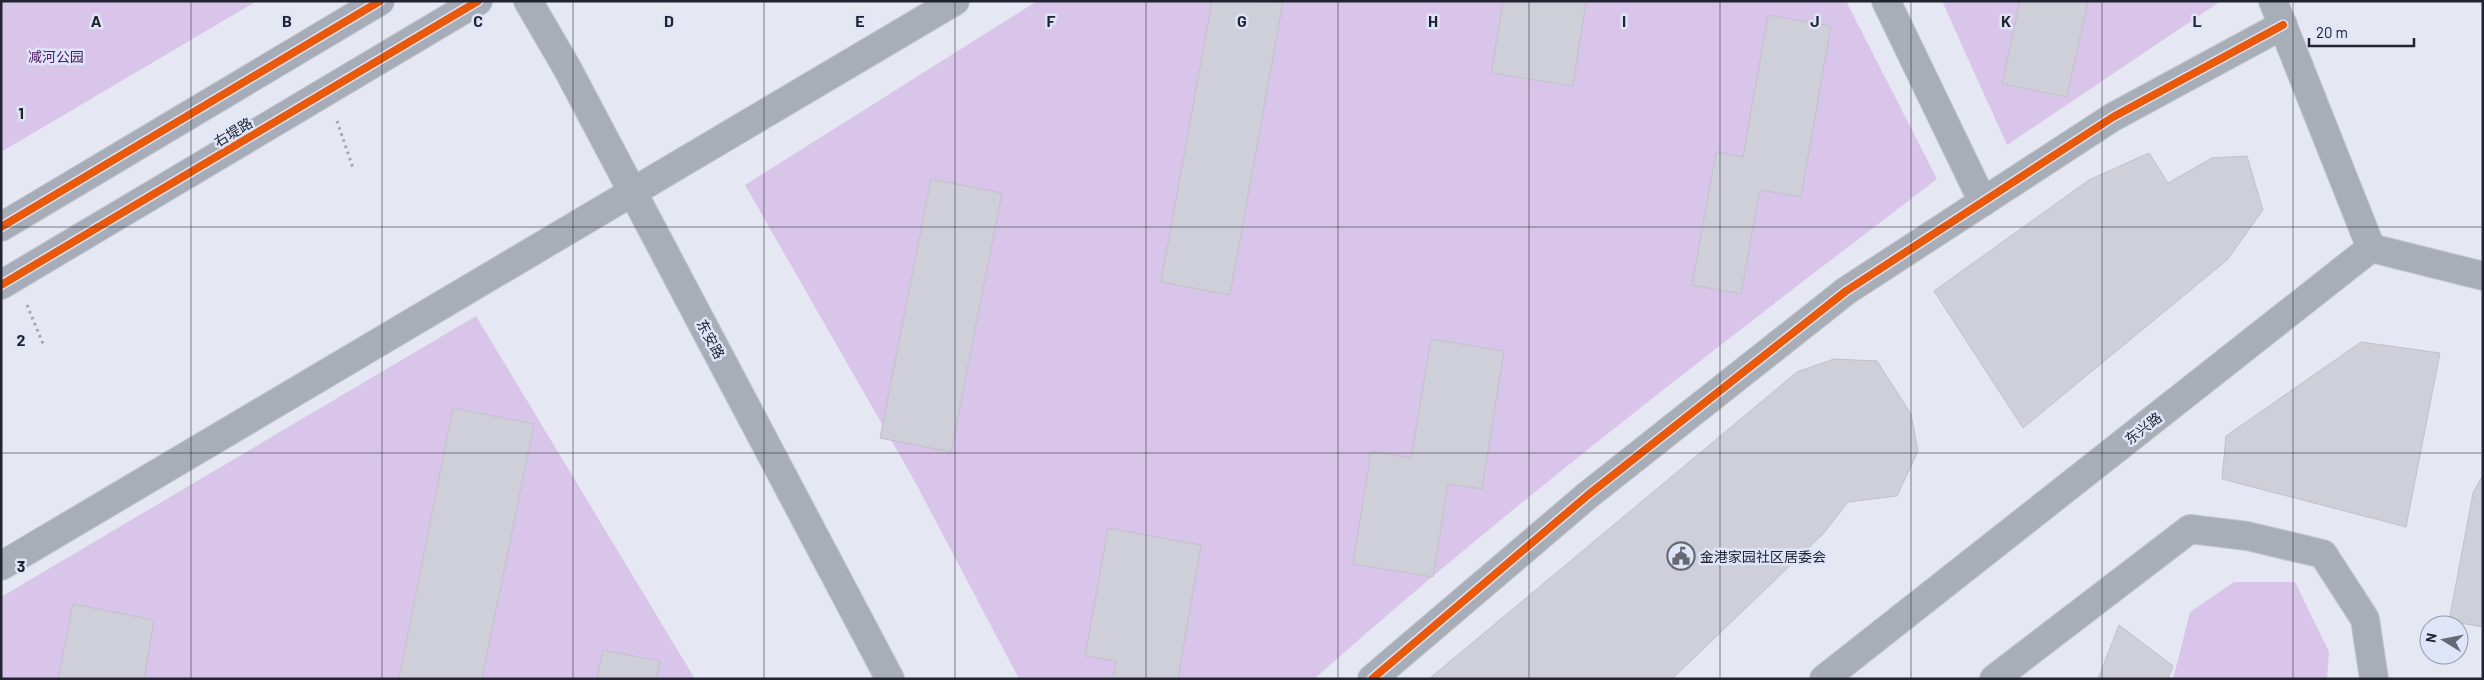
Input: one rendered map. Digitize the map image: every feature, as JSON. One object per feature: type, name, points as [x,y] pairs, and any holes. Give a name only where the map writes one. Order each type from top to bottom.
[{"type":"main road","points":[[1,227],[380,1]]},
{"type":"main road","name":"右堤路","points":[[8,281],[478,1]]},
{"type":"street","name":"东安路","points":[[528,1],[567,68],[890,679]]},
{"type":"street","points":[[1,566],[955,1]]},
{"type":"street","points":[[1886,1],[1982,202]]},
{"type":"street","points":[[1372,679],[1588,495],[1846,291],[2112,117],[2278,13],[2371,248],[2483,276]]},
{"type":"street","name":"东兴路","points":[[1824,679],[2371,248]]},
{"type":"street","points":[[1994,679],[2190,529],[2247,536],[2323,554],[2365,619],[2374,679]]},
{"type":"path","points":[[326,91],[353,168]]},
{"type":"path","points":[[8,281],[44,346]]},
{"type":"green space","name":"减河公园","points":[[1,1],[257,1],[1,152]]},
{"type":"green space","points":[[1037,1],[1846,1],[1937,179],[1621,423],[1465,549],[1314,679],[1019,679],[914,480],[745,185]]},
{"type":"green space","points":[[1942,1],[2221,1],[2007,145]]},
{"type":"green space","points":[[476,316],[695,679],[1,679],[1,597]]},
{"type":"green space","points":[[2234,582],[2295,582],[2329,652],[2327,679],[2173,679],[2190,612]]},
{"type":"building","points":[[1212,1],[1283,2],[1230,295],[1161,282]]},
{"type":"building","points":[[1503,1],[1586,1],[1573,86],[1491,73]]},
{"type":"building","points":[[2020,1],[2088,1],[2067,97],[2002,84]]},
{"type":"building","points":[[1768,15],[1831,26],[1801,197],[1760,190],[1741,294],[1692,285],[1716,152],[1743,157]]},
{"type":"building","points":[[2149,153],[2168,183],[2212,158],[2247,156],[2263,210],[2227,260],[2023,428],[1934,291],[2089,180]]},
{"type":"building","points":[[931,179],[1002,193],[951,452],[880,438]]},
{"type":"building","points":[[1431,339],[1504,351],[1482,489],[1448,484],[1433,577],[1353,564],[1371,451],[1411,458]]},
{"type":"building","points":[[2361,342],[2440,353],[2406,527],[2222,479],[2226,436]]},
{"type":"building","points":[[1834,359],[1877,361],[1911,414],[1918,451],[1897,496],[1848,502],[1823,534],[1672,679],[1429,679],[1797,372]]},
{"type":"building","points":[[453,408],[534,424],[482,679],[399,679]]},
{"type":"building","points":[[2483,475],[2483,627],[2469,625],[2469,615],[2450,615],[2473,493]]},
{"type":"building","points":[[1108,528],[1201,545],[1178,679],[1113,679],[1116,661],[1085,656]]},
{"type":"building","points":[[73,604],[154,620],[144,679],[58,679]]},
{"type":"building","points":[[2119,625],[2173,666],[2168,679],[2098,679]]},
{"type":"building","points":[[603,650],[660,661],[656,679],[597,679]]},
{"type":"cycle path","points":[[1,227],[380,1]]},
{"type":"cycle path","points":[[1,285],[478,1]]},
{"type":"cycle path","points":[[1372,679],[1588,495],[1846,291],[2113,117],[2283,25]]},
{"type":"place","name":"金港家园社区居委会","points":[[1681,556]]}]
